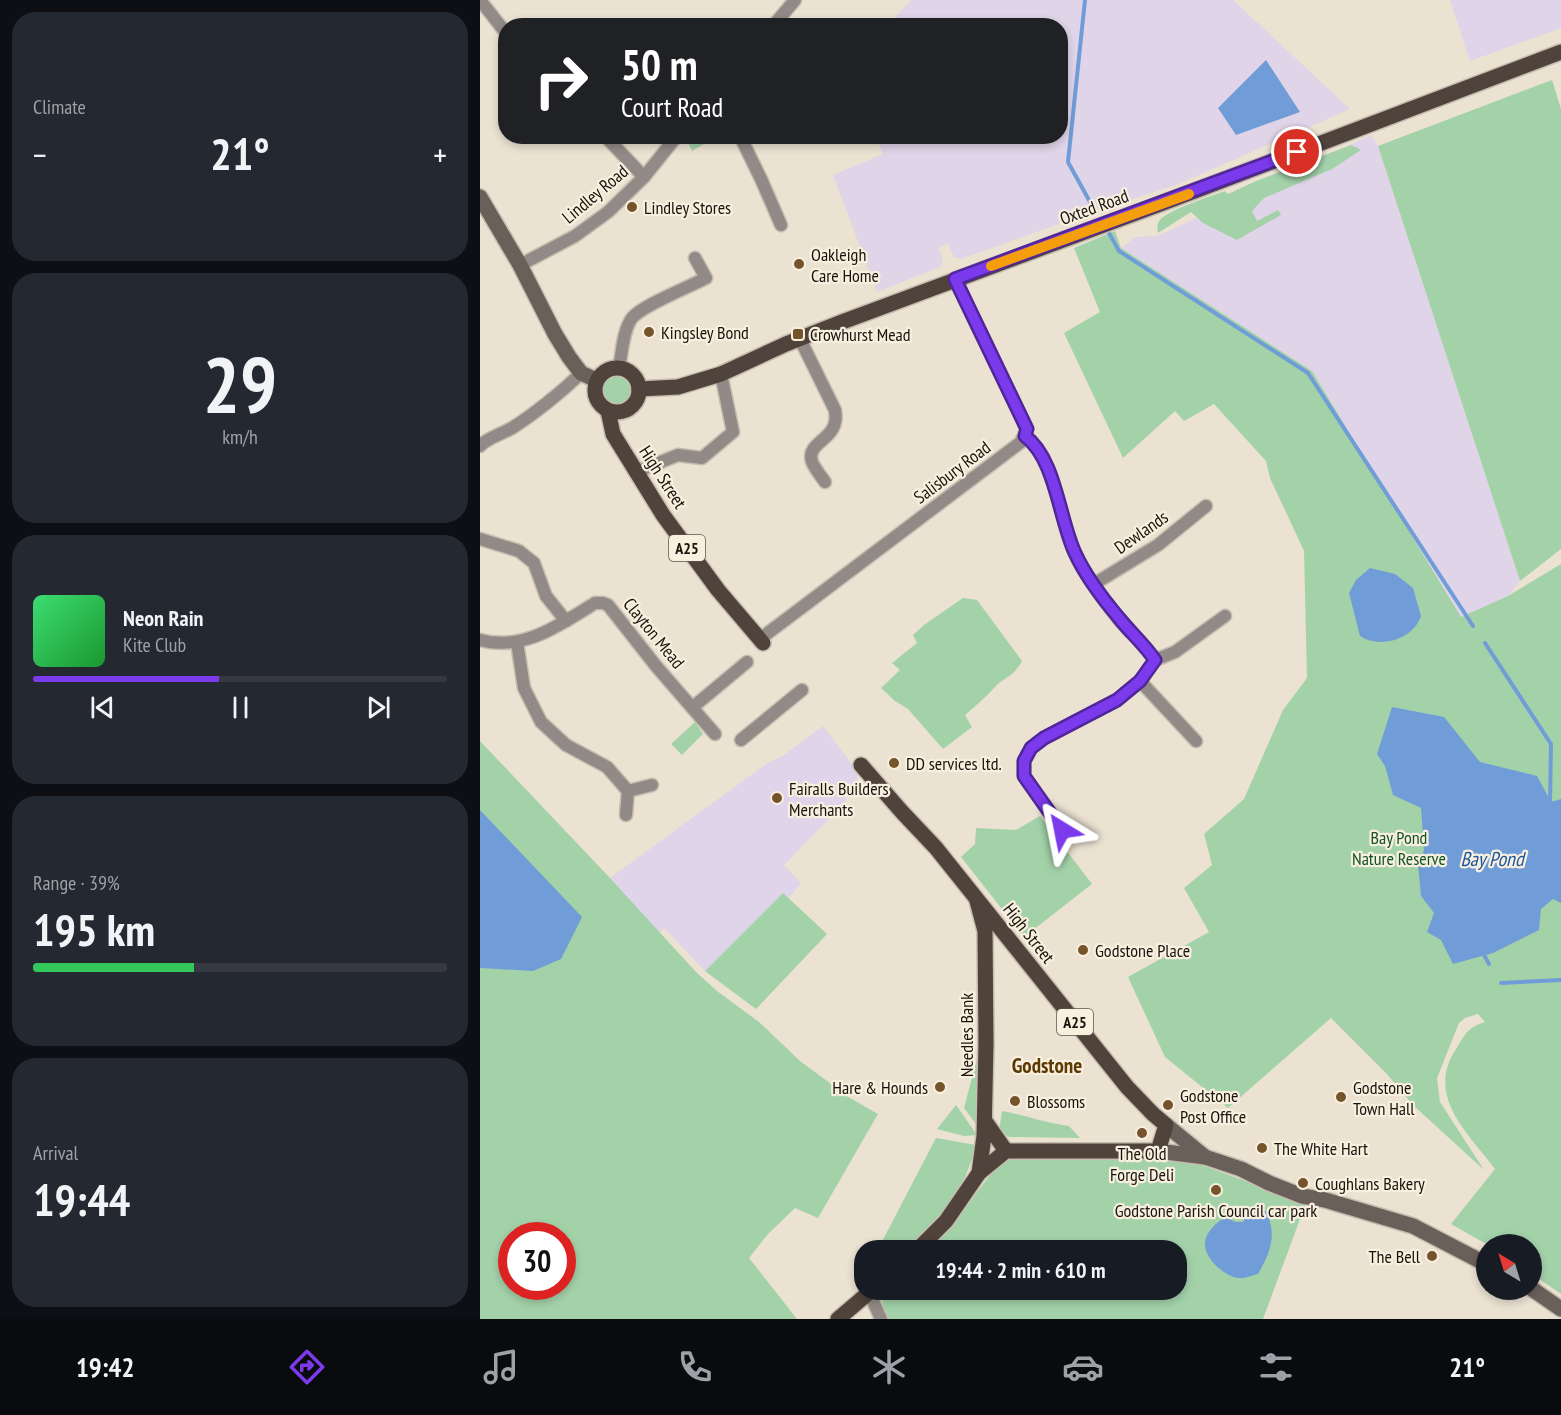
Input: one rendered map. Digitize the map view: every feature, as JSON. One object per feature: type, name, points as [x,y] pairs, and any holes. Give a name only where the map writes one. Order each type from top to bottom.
[{"type":"main road","name":"Oxted Road","points":[[639,389],[678,387],[721,374],[800,339],[955,279],[1163,204],[1561,52]]},
{"type":"main road","points":[[480,196],[520,265],[555,334],[581,373],[596,380]]},
{"type":"main road","points":[[619,368],[634,375],[639,389],[635,404],[621,412],[608,411],[596,400],[594,391],[596,380],[604,371],[619,368]]},
{"type":"main road","name":"High Street","points":[[621,446],[627,410]]},
{"type":"main road","name":"High Street","points":[[608,411],[613,434],[663,515],[718,590],[761,641]]},
{"type":"main road","name":"High Street","points":[[861,765],[936,848],[1127,1087],[1166,1125]]},
{"type":"main road","name":"Needles Bank","points":[[975,897],[985,931],[984,1121],[979,1173]]},
{"type":"main road","points":[[985,940],[1009,939]]},
{"type":"main road","points":[[984,1121],[1006,1151]]},
{"type":"main road","points":[[1158,1151],[1166,1125],[1205,1157]]},
{"type":"main road","points":[[927,1240],[946,1221],[979,1173],[1006,1151],[1158,1151],[1205,1157],[1241,1169],[1302,1196],[1325,1200],[1413,1226],[1476,1259]]},
{"type":"main road","points":[[1542,1296],[1561,1309]]},
{"type":"main road","points":[[837,1319],[860,1300]]},
{"type":"street","points":[[480,0],[498,23]]},
{"type":"street","points":[[780,18],[795,0]]},
{"type":"street","name":"Lindley Road","points":[[520,265],[574,237],[608,212],[644,177],[613,144]]},
{"type":"street","points":[[644,177],[671,144]]},
{"type":"street","points":[[744,144],[782,225]]},
{"type":"street","points":[[619,368],[627,329],[632,318],[706,278],[695,258]]},
{"type":"street","points":[[955,279],[1027,429],[1025,436],[1035,444],[1055,488],[1075,553],[1118,618],[1147,648],[1155,660]]},
{"type":"street","points":[[800,339],[835,410],[837,420],[830,433],[815,447],[811,456],[825,482]]},
{"type":"street","points":[[481,443],[513,428],[581,373]]},
{"type":"street","points":[[636,472],[678,455],[702,458],[734,432],[721,374]]},
{"type":"street","name":"Salisbury Road","points":[[761,641],[1021,442],[1025,436]]},
{"type":"street","name":"Dewlands","points":[[1094,584],[1158,545],[1206,506]]},
{"type":"street","points":[[480,538],[519,551],[534,563],[546,596],[566,621]]},
{"type":"street","name":"Clayton Mead","points":[[480,640],[488,643],[517,642],[548,633],[596,603],[603,603],[608,605],[656,666],[715,734]]},
{"type":"street","points":[[1062,830],[1024,776],[1024,761],[1031,748],[1044,738],[1117,700],[1140,681],[1155,660],[1174,652],[1225,616]]},
{"type":"street","points":[[517,642],[524,688],[542,722],[566,745],[607,767],[628,791],[627,815]]},
{"type":"street","points":[[693,707],[747,662]]},
{"type":"street","points":[[1140,681],[1196,741]]},
{"type":"street","points":[[741,740],[802,690]]},
{"type":"street","points":[[628,791],[652,785]]},
{"type":"street","points":[[872,1300],[880,1319]]},
{"type":"shaded area","points":[[911,0],[1233,0],[1350,109],[1176,185],[961,259],[954,257],[948,243],[938,248],[943,260],[940,267],[877,292],[833,175],[883,154],[879,144],[1068,144],[1068,18],[894,18]]},
{"type":"shaded area","points":[[1450,0],[1561,0],[1561,28],[1470,61]]},
{"type":"shaded area","points":[[1371,135],[1378,146],[1520,581],[1508,596],[1461,617],[1312,371],[1121,248],[1136,237],[1158,236]]},
{"type":"shaded area","points":[[823,726],[856,770],[858,780],[842,793],[847,800],[784,865],[801,883],[788,899],[783,893],[705,971],[664,928],[659,933],[610,878],[766,764],[784,755]]},
{"type":"green space","points":[[1552,80],[1561,109],[1561,549],[1520,581],[1378,146]]},
{"type":"green space","points":[[689,144],[704,144],[692,151]]},
{"type":"green space","points":[[1351,145],[1361,150],[1332,169],[1264,198],[1252,211],[1257,221],[1278,210],[1281,215],[1237,240],[1203,223],[1191,212],[1158,233],[1160,220],[1180,208],[1225,191],[1228,194]]},
{"type":"green space","name":"Bay Pond Nature Reserve","points":[[1115,231],[1121,248],[1312,371],[1461,617],[1508,596],[1561,564],[1561,1294],[1542,1281],[1542,1234],[1476,1234],[1476,1238],[1451,1224],[1495,1169],[1454,1113],[1445,1083],[1448,1066],[1462,1039],[1471,1029],[1485,1022],[1478,1014],[1465,1018],[1459,1023],[1437,1078],[1440,1102],[1484,1170],[1414,1106],[1386,1073],[1331,1018],[1228,1108],[1165,1057],[1128,977],[1209,932],[1184,888],[1212,865],[1204,834],[1244,799],[1283,710],[1307,678],[1304,551],[1270,478],[1266,461],[1214,404],[1184,421],[1175,411],[1123,458],[1064,333],[1100,312],[1074,248]]},
{"type":"green space","points":[[617,374],[628,379],[633,390],[628,401],[617,406],[606,401],[601,390],[606,379]]},
{"type":"green space","points":[[963,598],[977,600],[1022,661],[1012,674],[965,715],[972,727],[943,749],[908,709],[881,688],[900,670],[892,663],[917,643],[913,635]]},
{"type":"green space","points":[[695,722],[703,734],[682,755],[671,744]]},
{"type":"green space","points":[[480,741],[696,972],[717,991],[759,1022],[800,1061],[850,1098],[878,1114],[818,1218],[795,1208],[768,1234],[749,1258],[797,1319],[480,1319]]},
{"type":"green space","points":[[1040,816],[1092,884],[1024,937],[961,857],[975,844],[976,828],[1016,830]]},
{"type":"green space","points":[[783,893],[827,934],[756,1009],[705,971]]},
{"type":"green space","points":[[977,1059],[979,1128],[964,1108]]},
{"type":"green space","points":[[956,1105],[977,1135],[964,1136],[937,1129]]},
{"type":"green space","points":[[1002,1111],[1069,1126],[1080,1138],[1009,1137],[999,1131]]},
{"type":"green space","points":[[936,1138],[976,1145],[958,1191],[930,1228],[917,1240],[883,1240]]},
{"type":"green space","points":[[1015,1155],[1182,1158],[1306,1203],[1263,1319],[885,1319],[882,1300],[1187,1300],[1187,1240],[939,1240],[1001,1161]]},
{"type":"water","points":[[1266,60],[1300,112],[1236,135],[1218,108]]},
{"type":"water","points":[[1370,568],[1395,574],[1413,588],[1421,616],[1411,631],[1395,640],[1376,642],[1360,636],[1349,593],[1356,580]]},
{"type":"water","name":"Bay Pond","points":[[1392,707],[1444,717],[1480,762],[1537,776],[1551,802],[1561,799],[1561,903],[1553,899],[1541,909],[1539,930],[1493,953],[1453,964],[1441,940],[1427,932],[1434,913],[1421,896],[1418,865],[1424,850],[1421,808],[1393,795],[1385,766],[1377,754]]},
{"type":"water","points":[[480,810],[582,917],[561,959],[533,971],[480,968]]},
{"type":"water","points":[[1257,1207],[1266,1211],[1269,1220],[1272,1235],[1269,1250],[1258,1274],[1244,1278],[1233,1277],[1211,1260],[1205,1248],[1206,1238],[1213,1227],[1226,1217],[1235,1222],[1243,1222],[1247,1215]]},
{"type":"waterway","points":[[1085,0],[1068,162],[1095,211]]},
{"type":"waterway","points":[[1109,233],[1119,251],[1308,373],[1473,626]]},
{"type":"waterway","points":[[1485,643],[1551,744],[1550,804]]},
{"type":"waterway","points":[[1486,951],[1484,955],[1489,964]]},
{"type":"waterway","points":[[1501,983],[1561,980]]},
{"type":"slow traffic","points":[[991,266],[1189,194]]},
{"type":"place","name":"Lindley Stores","points":[[632,207]]},
{"type":"place","name":"Oakleigh Care Home","points":[[799,264]]},
{"type":"place","name":"Kingsley Bond","points":[[649,332]]},
{"type":"place","name":"Crowhurst Mead","points":[[798,334]]},
{"type":"place","name":"DD services ltd.","points":[[894,763]]},
{"type":"place","name":"Fairalls Builders Merchants","points":[[777,798]]},
{"type":"place","name":"Godstone Place","points":[[1083,950]]},
{"type":"place","name":"Hare & Hounds","points":[[940,1087]]},
{"type":"place","name":"Godstone Town Hall","points":[[1341,1097]]},
{"type":"place","name":"Blossoms","points":[[1015,1101]]},
{"type":"place","name":"Godstone Post Office","points":[[1168,1105]]},
{"type":"place","name":"The Old Forge Deli","points":[[1142,1133]]},
{"type":"place","name":"The White Hart","points":[[1262,1148]]},
{"type":"place","name":"Coughlans Bakery","points":[[1303,1183]]},
{"type":"place","name":"Godstone Parish Council car park","points":[[1216,1190]]},
{"type":"place","name":"The Bell","points":[[1432,1256]]},
{"type":"district","name":"Godstone","points":[[1047,1065]]},
{"type":"route","points":[[1062,830],[1024,776],[1024,761],[1031,748],[1044,738],[1117,700],[1140,681],[1155,660],[1147,648],[1118,618],[1075,553],[1055,488],[1035,444],[1025,436],[1027,429],[955,279],[1135,212],[1163,204],[1297,152]]}]
